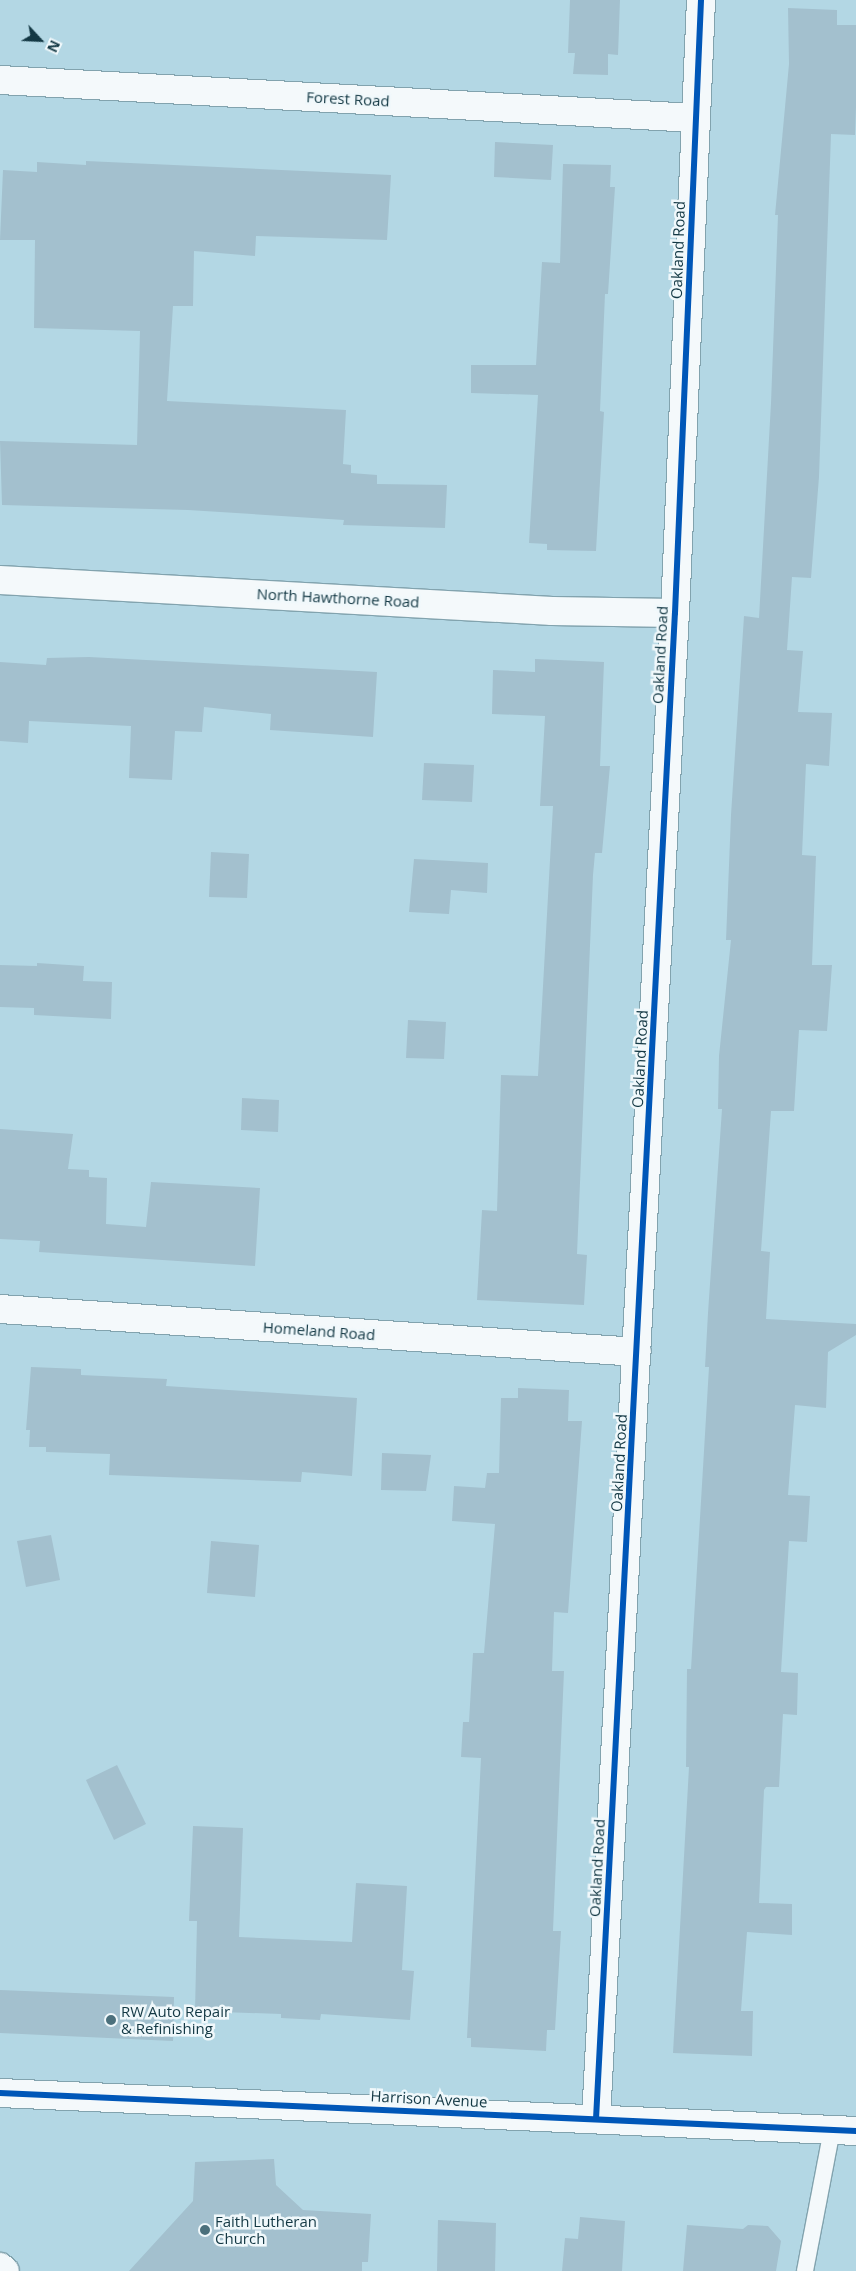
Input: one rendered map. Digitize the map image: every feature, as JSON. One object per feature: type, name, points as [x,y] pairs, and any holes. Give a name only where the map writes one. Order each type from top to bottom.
[{"type":"street","name":"Oakland Road","points":[[596,2119],[675,613],[701,0]]},
{"type":"street","name":"Forest Road","points":[[0,80],[696,118]]},
{"type":"street","name":"North Hawthorne Road","points":[[0,580],[552,610],[675,613]]},
{"type":"street","name":"Homeland Road","points":[[0,1309],[637,1352]]},
{"type":"street","name":"Harrison Avenue","points":[[0,2093],[844,2130]]},
{"type":"street","points":[[0,2267],[5,2271]]},
{"type":"lane","points":[[806,2271],[844,2130]]},
{"type":"building","points":[[570,0],[620,0],[618,55],[608,54],[608,75],[573,74],[575,53],[568,53]]},
{"type":"building","points":[[788,8],[837,10],[837,25],[856,25],[856,107],[855,135],[831,134],[819,477],[811,578],[792,577],[787,650],[803,651],[798,712],[832,713],[829,766],[806,764],[802,855],[816,856],[812,965],[832,965],[827,1031],[799,1030],[794,1111],[771,1111],[761,1251],[770,1252],[766,1319],[856,1324],[856,1335],[828,1352],[826,1408],[795,1405],[788,1495],[810,1496],[807,1542],[789,1541],[781,1672],[798,1673],[797,1715],[783,1714],[779,1787],[766,1787],[764,1790],[759,1903],[792,1904],[792,1935],[747,1932],[741,2011],[753,2011],[752,2056],[673,2053],[689,1767],[686,1767],[687,1669],[691,1669],[709,1367],[705,1367],[722,1109],[718,1109],[719,1056],[731,940],[726,940],[731,815],[744,616],[759,618],[771,403],[778,215],[775,215],[789,64]]},
{"type":"building","points":[[495,142],[553,145],[551,180],[494,177]]},
{"type":"building","points":[[86,161],[391,175],[387,240],[256,236],[255,256],[194,251],[193,306],[173,306],[167,401],[346,410],[343,464],[351,465],[351,473],[377,475],[377,484],[447,485],[445,528],[343,525],[344,520],[188,510],[2,505],[0,441],[137,445],[140,331],[34,328],[35,240],[0,240],[3,170],[37,172],[37,162],[86,165]]},
{"type":"building","points":[[563,164],[611,165],[610,187],[615,187],[608,294],[605,294],[600,411],[604,412],[596,551],[547,550],[547,544],[529,543],[538,395],[471,393],[471,365],[536,365],[542,262],[560,263]]},
{"type":"building","points":[[89,657],[377,672],[373,737],[270,730],[271,714],[204,707],[202,732],[175,731],[172,780],[129,778],[131,726],[29,721],[28,743],[0,741],[0,662],[46,665],[47,658]]},
{"type":"building","points":[[535,659],[604,662],[600,766],[610,766],[602,853],[595,853],[593,875],[577,1254],[587,1255],[584,1305],[477,1300],[482,1210],[497,1211],[501,1075],[538,1076],[553,806],[540,806],[545,716],[492,714],[493,670],[535,672]]},
{"type":"building","points":[[424,763],[474,765],[472,802],[422,800]]},
{"type":"building","points":[[211,852],[249,854],[247,898],[209,897]]},
{"type":"building","points":[[414,859],[488,863],[487,893],[451,890],[449,914],[409,912]]},
{"type":"building","points":[[37,963],[84,966],[83,981],[112,982],[111,1019],[34,1015],[34,1008],[0,1007],[0,965],[37,966]]},
{"type":"building","points":[[408,1020],[446,1022],[444,1059],[406,1058]]},
{"type":"building","points":[[242,1098],[279,1100],[278,1132],[241,1130]]},
{"type":"building","points":[[0,1129],[73,1134],[68,1169],[89,1170],[89,1177],[107,1178],[106,1224],[146,1227],[151,1182],[260,1188],[255,1266],[39,1252],[40,1241],[0,1239]]},
{"type":"building","points":[[31,1367],[81,1369],[81,1375],[167,1379],[166,1386],[357,1398],[352,1476],[302,1472],[301,1482],[109,1475],[110,1454],[46,1452],[46,1447],[29,1447],[30,1430],[26,1430]]},
{"type":"building","points":[[518,1388],[569,1390],[568,1421],[582,1421],[568,1613],[554,1612],[552,1671],[564,1671],[553,1931],[561,1931],[555,2030],[547,2030],[546,2051],[471,2047],[471,2038],[467,2038],[481,1758],[461,1757],[463,1722],[469,1722],[473,1653],[484,1653],[495,1524],[452,1521],[454,1486],[485,1488],[487,1473],[499,1473],[501,1398],[518,1398]]},
{"type":"building","points":[[382,1453],[431,1455],[426,1491],[381,1490]]},
{"type":"building","points":[[51,1535],[60,1580],[26,1587],[17,1541]]},
{"type":"building","points":[[211,1541],[259,1545],[255,1597],[207,1593]]},
{"type":"building","points":[[117,1765],[146,1824],[114,1840],[86,1780]]},
{"type":"building","points":[[193,1826],[243,1828],[239,1937],[352,1942],[356,1883],[407,1886],[402,1970],[414,1971],[410,2020],[321,2014],[320,2020],[281,2018],[281,2014],[195,2011],[197,1921],[189,1921]]},
{"type":"building","points":[[0,1990],[174,1997],[173,2041],[0,2033]]},
{"type":"building","points":[[274,2159],[276,2185],[303,2210],[371,2214],[368,2262],[362,2262],[362,2271],[129,2271],[193,2201],[195,2162]]},
{"type":"building","points":[[580,2217],[625,2221],[622,2271],[562,2271],[565,2238],[578,2239]]},
{"type":"building","points":[[438,2220],[496,2223],[495,2271],[437,2271]]},
{"type":"building","points":[[687,2225],[743,2229],[748,2225],[768,2226],[781,2241],[776,2271],[683,2271]]},
{"type":"cycle path","points":[[596,2119],[675,613],[701,0]]},
{"type":"cycle path","points":[[0,2093],[856,2131]]},
{"type":"place","name":"RW Auto Repair & Refinishing","points":[[111,2020]]},
{"type":"place","name":"Faith Lutheran Church","points":[[205,2230]]}]
